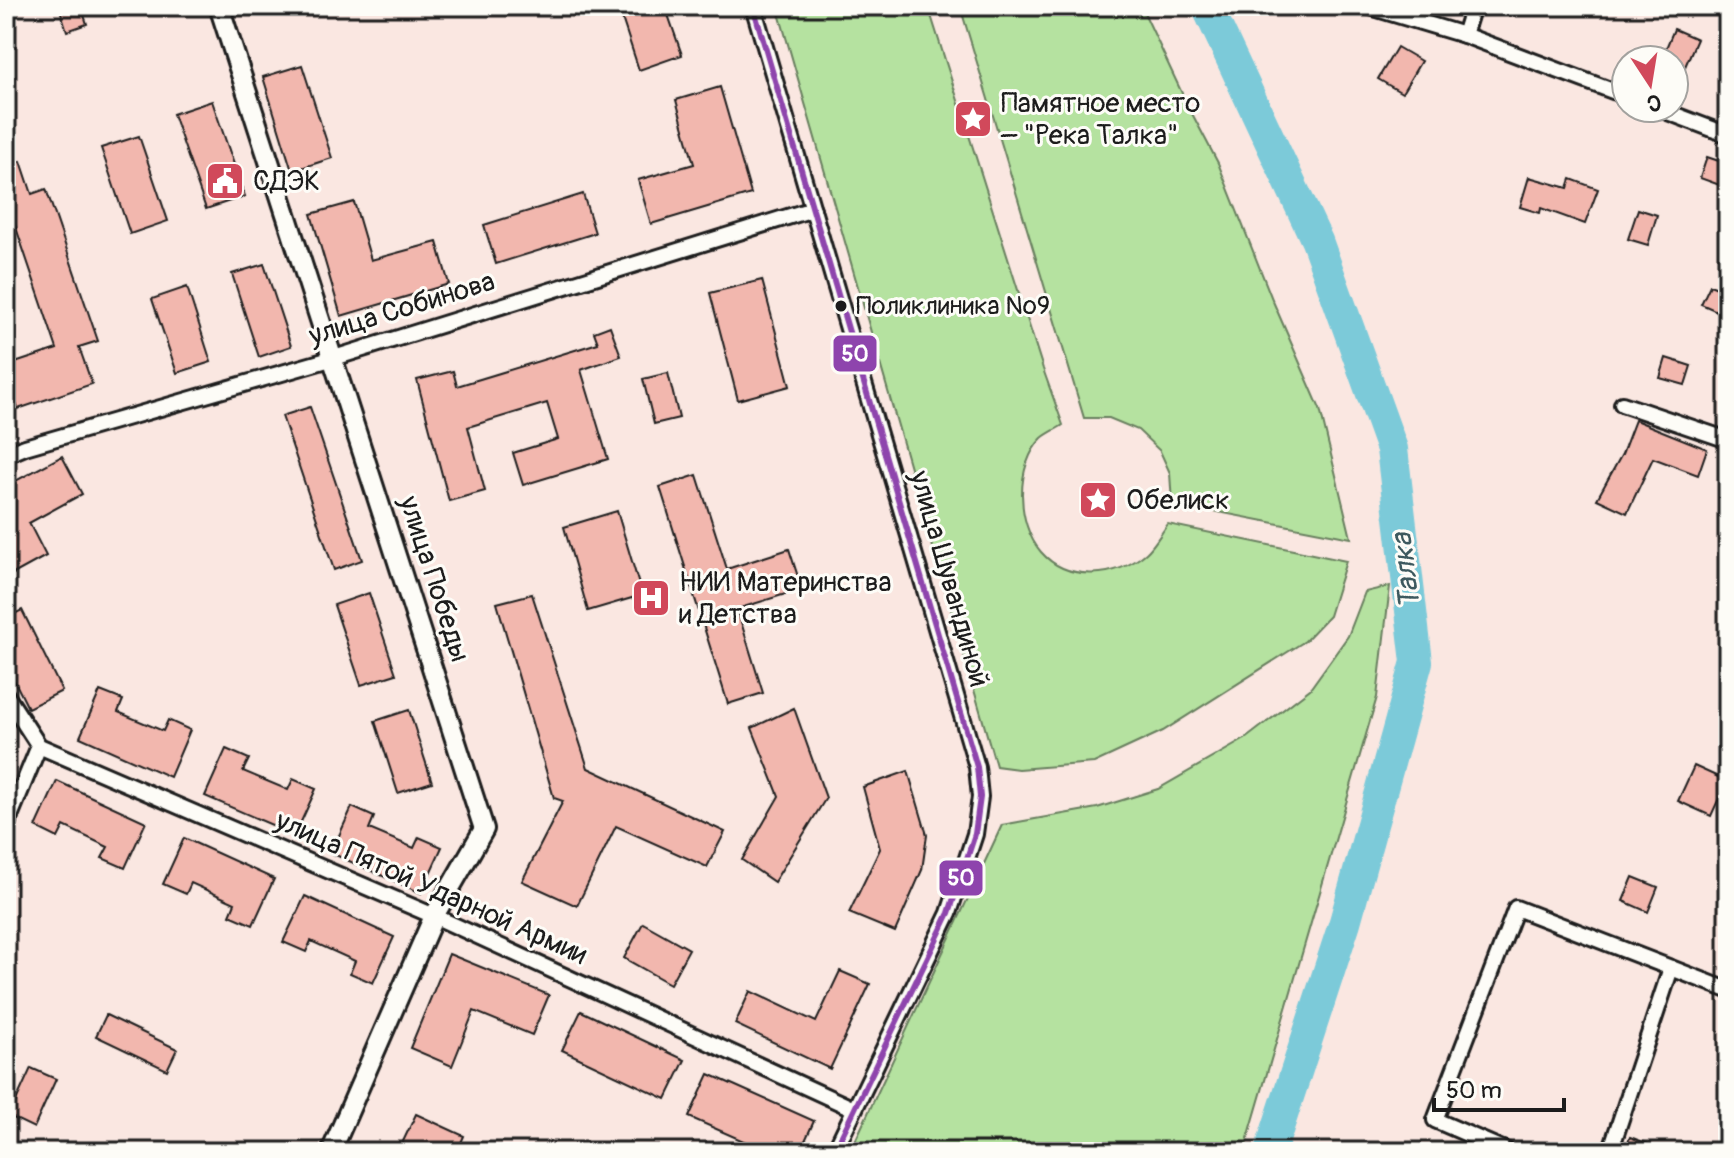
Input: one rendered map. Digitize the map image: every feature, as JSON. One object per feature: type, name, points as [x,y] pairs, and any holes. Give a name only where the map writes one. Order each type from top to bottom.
[{"type":"street","name":"улица Победы","points":[[219,6],[484,829],[434,916],[331,1152]]},
{"type":"street","name":"улица Шувандиной","points":[[753,6],[977,767],[980,797],[975,834],[949,913],[834,1152]]},
{"type":"street","points":[[1367,6],[1464,35],[1610,90]]},
{"type":"street","points":[[1464,35],[1473,6]]},
{"type":"street","points":[[1690,121],[1728,135]]},
{"type":"street","name":"улица Собинова","points":[[6,455],[334,358],[813,209]]},
{"type":"street","points":[[1622,404],[1728,440]]},
{"type":"street","points":[[6,695],[39,746],[6,826]]},
{"type":"street","name":"улица Пятой Ударной Армии","points":[[39,746],[434,916],[854,1109]]},
{"type":"street","points":[[1509,1152],[1435,1120],[1516,908],[1728,990]]},
{"type":"street","points":[[1610,1152],[1671,968]]},
{"type":"green space","points":[[777,6],[928,6],[1063,425],[1042,438],[1033,449],[1023,478],[1023,510],[1033,540],[1041,552],[1052,562],[1078,573],[1107,572],[1121,568],[1146,553],[1168,524],[1346,561],[1329,616],[1305,641],[1163,731],[1094,763],[1018,769],[996,766]]},
{"type":"green space","points":[[960,6],[1141,6],[1218,163],[1320,409],[1351,538],[1172,503],[1170,473],[1160,451],[1138,430],[1109,418],[1084,418]]},
{"type":"green space","points":[[1390,586],[1377,697],[1244,1152],[850,1152],[1002,825],[1097,808],[1158,789],[1245,739],[1310,689],[1348,636],[1365,592]]},
{"type":"building","points":[[59,6],[81,6],[87,24],[67,31]]},
{"type":"building","points":[[618,6],[665,6],[682,55],[639,70]]},
{"type":"building","points":[[1674,29],[1697,39],[1690,55],[1690,44],[1668,44]]},
{"type":"building","points":[[1397,47],[1421,61],[1402,93],[1378,79]]},
{"type":"building","points":[[302,65],[332,158],[292,171],[263,77]]},
{"type":"building","points":[[720,87],[751,194],[651,224],[638,180],[694,164],[676,100]]},
{"type":"building","points":[[212,101],[245,196],[206,209],[173,114]]},
{"type":"building","points":[[139,136],[168,221],[130,234],[101,148]]},
{"type":"building","points":[[1707,157],[1728,164],[1728,188],[1700,178]]},
{"type":"building","points":[[21,161],[32,194],[46,189],[98,341],[79,347],[92,384],[18,409],[6,366],[57,349],[10,210],[6,211],[6,166]]},
{"type":"building","points":[[1529,177],[1568,188],[1571,179],[1598,189],[1585,224],[1541,208],[1540,213],[1520,207]]},
{"type":"building","points":[[583,194],[595,233],[496,264],[484,225]]},
{"type":"building","points":[[354,202],[371,260],[437,242],[449,284],[341,316],[311,214]]},
{"type":"building","points":[[1638,209],[1657,215],[1648,245],[1628,239]]},
{"type":"building","points":[[264,264],[291,346],[259,357],[232,274]]},
{"type":"building","points":[[762,280],[790,386],[738,400],[710,293]]},
{"type":"building","points":[[1710,285],[1727,292],[1719,312],[1701,304]]},
{"type":"building","points":[[187,287],[211,362],[177,373],[152,299]]},
{"type":"building","points":[[610,326],[621,356],[581,370],[608,459],[523,485],[513,453],[558,439],[547,403],[468,427],[485,491],[449,501],[417,380],[453,371],[457,386],[598,343],[594,332]]},
{"type":"building","points":[[1666,358],[1691,366],[1685,385],[1660,378]]},
{"type":"building","points":[[668,373],[679,418],[654,424],[643,379]]},
{"type":"building","points":[[310,407],[362,560],[334,570],[282,416]]},
{"type":"building","points":[[1635,420],[1707,449],[1698,475],[1653,458],[1627,513],[1597,499],[1622,454]]},
{"type":"building","points":[[62,456],[82,494],[29,523],[46,556],[6,578],[6,486]]},
{"type":"building","points":[[697,475],[727,569],[789,549],[802,589],[737,609],[763,693],[728,704],[660,487]]},
{"type":"building","points":[[617,511],[642,595],[588,611],[564,527]]},
{"type":"building","points":[[369,593],[396,674],[361,685],[334,605]]},
{"type":"building","points":[[532,594],[588,768],[725,832],[707,867],[616,826],[577,906],[522,881],[563,801],[554,798],[497,603]]},
{"type":"building","points":[[22,610],[62,691],[28,708],[6,664],[6,618]]},
{"type":"building","points":[[100,691],[123,700],[118,712],[163,731],[168,720],[190,730],[170,777],[80,737]]},
{"type":"building","points":[[794,708],[826,798],[774,882],[742,860],[779,796],[752,728]]},
{"type":"building","points":[[409,710],[432,782],[398,793],[375,721]]},
{"type":"building","points":[[226,749],[249,759],[243,771],[288,790],[293,779],[316,789],[295,835],[205,796]]},
{"type":"building","points":[[1694,766],[1727,781],[1711,816],[1678,801]]},
{"type":"building","points":[[908,771],[927,835],[922,870],[895,932],[849,913],[880,849],[863,787]]},
{"type":"building","points":[[57,781],[146,822],[125,868],[102,858],[108,847],[64,826],[58,838],[36,827]]},
{"type":"building","points":[[352,807],[374,817],[369,829],[414,848],[419,837],[442,847],[421,893],[331,853]]},
{"type":"building","points":[[184,838],[274,879],[253,925],[230,915],[235,903],[191,883],[186,894],[163,884]]},
{"type":"building","points":[[1633,877],[1658,887],[1648,912],[1623,901]]},
{"type":"building","points":[[305,896],[394,937],[373,983],[350,973],[355,961],[311,941],[306,952],[283,942]]},
{"type":"building","points":[[643,923],[689,949],[670,984],[624,958]]},
{"type":"building","points":[[449,954],[549,995],[532,1035],[474,1011],[452,1066],[410,1048]]},
{"type":"building","points":[[840,971],[870,984],[830,1069],[735,1024],[750,991],[816,1022]]},
{"type":"building","points":[[581,1011],[685,1060],[666,1099],[562,1050]]},
{"type":"building","points":[[106,1015],[177,1049],[167,1070],[96,1036]]},
{"type":"building","points":[[31,1068],[56,1079],[34,1128],[9,1116]]},
{"type":"building","points":[[709,1074],[814,1121],[800,1152],[753,1152],[755,1146],[689,1117]]},
{"type":"building","points":[[416,1114],[464,1136],[457,1152],[398,1152]]},
{"type":"building","points":[[1630,1137],[1667,1151],[1667,1152],[1624,1152]]},
{"type":"waterway","name":"Талка","points":[[1207,6],[1317,241],[1392,449],[1417,662],[1345,922],[1270,1152]]},
{"type":"transit line","name":"50","points":[[753,6],[977,767],[980,797],[975,834],[949,913],[834,1152]]},
{"type":"place","name":"Памятное место – \"Река Талка\"","points":[[973,119]]},
{"type":"place","name":"СДЭК","points":[[225,181]]},
{"type":"place","name":"Поликлиника №9","points":[[841,306]]},
{"type":"place","name":"Обелиск","points":[[1098,500]]},
{"type":"place","name":"НИИ Материнства и Детства","points":[[651,598]]}]
